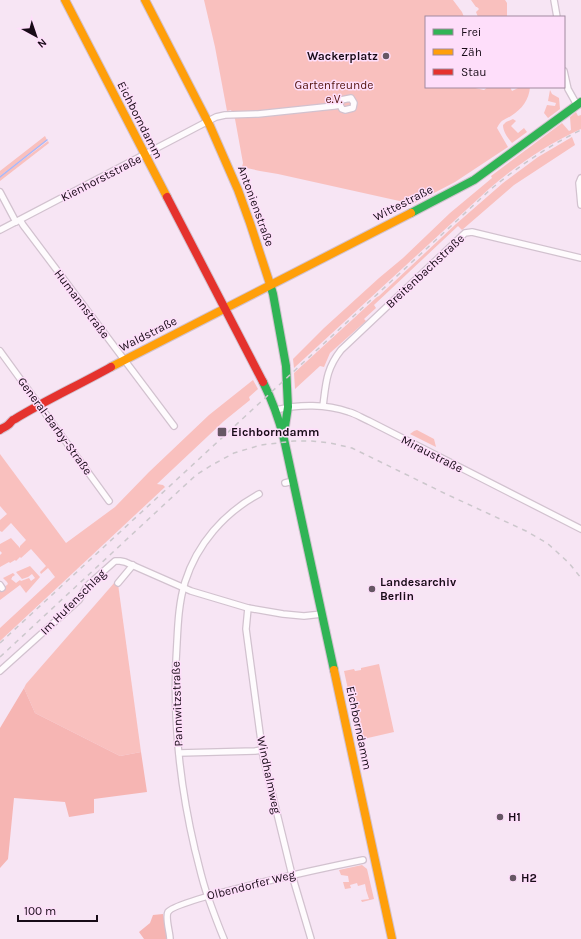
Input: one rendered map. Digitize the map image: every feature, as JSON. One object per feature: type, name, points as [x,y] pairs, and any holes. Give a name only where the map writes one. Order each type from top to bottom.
[{"type":"main road","name":"Eichborndamm","points":[[65,0],[276,410],[283,436],[289,482],[322,614],[392,939]]},
{"type":"main road","name":"Antonienstraße","points":[[144,0],[208,121],[226,161],[248,216],[270,284],[286,366],[288,407],[283,436]]},
{"type":"main road","name":"Wittestraße","points":[[224,308],[474,180],[579,103]]},
{"type":"main road","name":"Waldstraße","points":[[0,430],[14,423],[40,406],[76,389],[82,383],[124,360],[224,308]]},
{"type":"street","points":[[554,0],[557,16]]},
{"type":"street","points":[[565,76],[568,89],[579,103]]},
{"type":"street","name":"Kienhorststraße","points":[[0,230],[216,117],[340,105]]},
{"type":"street","points":[[580,180],[581,205]]},
{"type":"street","points":[[0,192],[18,221]]},
{"type":"street","name":"Humannstraße","points":[[18,221],[23,225],[174,426]]},
{"type":"street","name":"Breitenbachstraße","points":[[323,406],[327,376],[332,364],[341,350],[465,233],[472,232],[581,258]]},
{"type":"street","name":"General-Barby-Straße","points":[[0,351],[109,501]]},
{"type":"street","name":"Miraustraße","points":[[276,410],[288,407],[323,406],[343,410],[356,415],[581,529]]},
{"type":"street","name":"Pannwitzstraße","points":[[224,939],[208,896],[191,832],[186,804],[179,753],[175,662],[180,607],[185,583],[195,559],[210,535],[222,522],[234,510],[259,494]]},
{"type":"street","name":"Im Hufenschlag","points":[[0,671],[78,600],[87,586],[115,561],[133,565],[191,591],[248,608],[304,616],[322,614]]},
{"type":"street","name":"Im Hufenschlag","points":[[118,583],[133,565]]},
{"type":"street","name":"Windhalmweg","points":[[248,608],[246,630],[263,756],[292,875],[311,939]]},
{"type":"street","points":[[179,753],[255,752],[262,750]]},
{"type":"street","name":"Olbendorfer Weg","points":[[170,939],[167,916],[168,912],[180,905],[208,896],[292,875],[363,860]]},
{"type":"green space","name":"Gartenfreunde e.V.","points":[[204,0],[453,0],[464,16],[425,16],[425,88],[475,88],[484,90],[487,88],[510,88],[512,91],[518,88],[530,88],[528,96],[522,107],[502,122],[497,128],[508,147],[455,182],[413,204],[242,167],[243,163],[235,119],[231,110],[227,111],[215,47]]},
{"type":"green space","points":[[471,0],[505,0],[507,3],[507,16],[478,16],[476,12],[479,9]]},
{"type":"green space","points":[[550,90],[552,94],[559,98],[560,109],[548,118],[544,113],[547,105],[555,106],[556,103],[548,101]]},
{"type":"green space","points":[[576,112],[578,116],[581,115],[581,129],[534,155],[490,188],[294,368],[293,359],[324,328],[403,258],[450,213],[492,178],[491,176],[562,123],[569,131],[571,130],[570,117]]},
{"type":"green space","points":[[513,119],[516,121],[511,126],[518,133],[524,128],[527,132],[512,143],[507,137],[503,125]]},
{"type":"green space","points":[[45,136],[47,140],[0,176],[0,171]]},
{"type":"green space","points":[[572,137],[575,145],[514,185],[462,230],[458,226],[374,305],[376,308],[364,319],[366,321],[330,353],[324,367],[320,366],[295,389],[294,373],[456,224],[503,183],[538,157]]},
{"type":"green space","points":[[48,141],[49,143],[0,181],[0,177]]},
{"type":"green space","points":[[253,380],[258,389],[249,397],[250,400],[224,421],[157,484],[165,487],[0,641],[0,628],[55,577],[48,568],[41,574],[40,572],[46,566],[31,549],[16,561],[9,562],[0,567],[0,555],[2,553],[0,551],[0,544],[11,538],[20,548],[26,540],[11,523],[2,532],[0,531],[0,520],[7,514],[0,506],[0,454],[66,543],[115,507],[149,472],[209,415]]},
{"type":"green space","points":[[417,430],[434,439],[436,447],[410,434]]},
{"type":"green space","points":[[30,566],[40,577],[26,593],[20,585],[0,600],[0,591],[8,584],[3,578],[13,573],[15,575],[11,579],[16,583],[20,580],[29,578],[31,581],[35,578],[32,574],[22,579],[16,572]]},
{"type":"green space","points":[[115,582],[118,584],[141,752],[120,756],[35,713],[24,688]]},
{"type":"green space","points":[[379,664],[394,732],[359,740],[344,671],[354,669],[355,671],[361,670],[361,668]]},
{"type":"green space","points":[[362,865],[367,869],[374,899],[362,902],[361,900],[369,899],[365,884],[358,886],[357,883],[350,885],[351,888],[345,889],[343,882],[349,882],[348,876],[341,875],[339,870]]},
{"type":"shaded area","points":[[24,688],[35,713],[120,756],[141,752],[147,792],[94,799],[94,813],[69,817],[65,802],[14,798],[8,859],[0,868],[0,728]]},
{"type":"shaded area","points":[[163,914],[167,939],[144,939],[139,932],[150,923],[153,915]]},
{"type":"waterway","points":[[0,177],[47,140]]},
{"type":"railway","points":[[0,643],[491,189],[534,157],[581,130]]},
{"type":"railway","points":[[0,657],[196,475],[234,453],[261,445],[294,441],[310,441],[330,443],[352,448],[526,531],[547,543],[569,563],[581,578]]},
{"type":"traffic: fast","points":[[411,213],[474,180],[581,102]]},
{"type":"traffic: fast","points":[[270,284],[286,366],[288,407],[284,433]]},
{"type":"traffic: fast","points":[[263,382],[275,410],[284,439],[334,670]]},
{"type":"traffic: slow","points":[[65,0],[167,197]]},
{"type":"traffic: slow","points":[[145,0],[210,126],[238,190],[270,284]]},
{"type":"traffic: slow","points":[[111,367],[411,213]]},
{"type":"traffic: slow","points":[[334,670],[392,939]]},
{"type":"traffic: jam","points":[[167,197],[263,382]]},
{"type":"traffic: jam","points":[[0,430],[27,412],[111,367]]},
{"type":"place","name":"Wackerplatz","points":[[386,56]]},
{"type":"place","name":"Eichborndamm","points":[[222,432]]},
{"type":"place","name":"Landesarchiv Berlin","points":[[372,589]]},
{"type":"place","name":"H1","points":[[500,817]]},
{"type":"place","name":"H2","points":[[513,878]]}]
